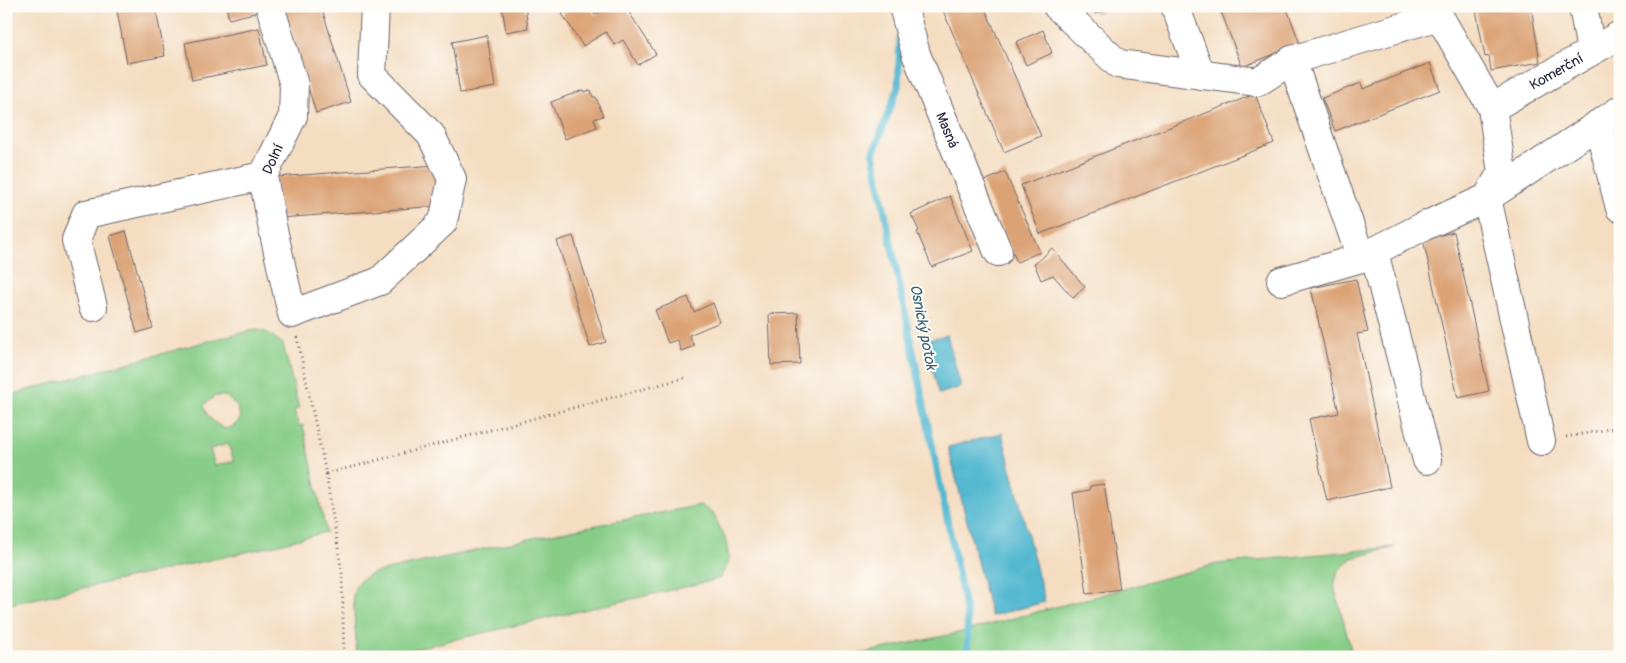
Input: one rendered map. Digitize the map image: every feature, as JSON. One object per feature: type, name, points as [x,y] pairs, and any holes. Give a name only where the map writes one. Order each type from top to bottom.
[{"type":"street","name":"Dolní","points":[[270,6],[294,85],[294,108],[293,116],[263,176],[292,314]]},
{"type":"street","points":[[292,314],[380,281],[443,222],[452,179],[431,135],[372,75],[375,6]]},
{"type":"street","name":"Masná","points":[[903,6],[916,54],[998,252]]},
{"type":"street","points":[[1057,6],[1118,64],[1258,82],[1292,60],[1426,13],[1439,16],[1492,108],[1502,172],[1487,198],[1541,441]]},
{"type":"street","points":[[1176,6],[1200,74]]},
{"type":"street","points":[[1582,6],[1591,51]]},
{"type":"street","name":"Komerční","points":[[1492,108],[1620,35]]},
{"type":"street","points":[[1292,60],[1368,255],[1427,460]]},
{"type":"street","points":[[1281,281],[1368,255],[1420,228],[1487,198],[1609,117],[1620,208]]},
{"type":"street","points":[[93,307],[76,240],[86,214],[263,176]]},
{"type":"path","points":[[292,314],[326,474],[342,574],[344,657]]},
{"type":"path","points":[[326,474],[688,377]]},
{"type":"path","points":[[1541,441],[1620,427]]},
{"type":"green space","points":[[258,330],[268,333],[283,344],[299,409],[294,410],[299,426],[303,425],[326,532],[260,549],[6,605],[6,396]],"holes":[[[215,396],[226,396],[237,407],[241,418],[234,426],[225,429],[208,416],[204,405]],[[228,444],[234,461],[215,466],[210,449]]]},
{"type":"green space","points":[[701,505],[713,514],[725,537],[729,558],[726,568],[719,579],[378,657],[357,657],[353,596],[359,582],[373,573],[556,533]]},
{"type":"green space","points":[[1395,547],[1352,558],[1338,571],[1334,586],[1353,657],[849,656],[958,633],[1217,564]]},
{"type":"water","points":[[947,335],[961,387],[939,394],[925,341]]},
{"type":"water","points":[[1002,433],[1045,602],[991,616],[948,447]]},
{"type":"building","points":[[116,6],[155,6],[165,56],[127,63]]},
{"type":"building","points":[[226,6],[257,6],[258,12],[229,19]]},
{"type":"building","points":[[283,6],[321,6],[351,102],[316,113]]},
{"type":"building","points":[[502,6],[525,6],[528,28],[506,32]]},
{"type":"building","points":[[575,6],[589,6],[595,15],[609,6],[625,6],[656,54],[638,65],[623,40],[615,45],[606,32],[583,46],[562,14]]},
{"type":"building","points":[[941,6],[984,6],[1041,136],[1004,152]]},
{"type":"building","points":[[1093,6],[1117,6],[1117,7],[1095,14]]},
{"type":"building","points":[[1219,6],[1286,6],[1300,44],[1242,67]]},
{"type":"building","points":[[1480,6],[1531,6],[1540,62],[1491,71],[1489,56],[1485,57],[1476,10],[1481,9]]},
{"type":"building","points":[[259,28],[267,65],[192,80],[185,43]]},
{"type":"building","points":[[1043,30],[1052,53],[1026,65],[1016,42]]},
{"type":"building","points":[[487,35],[495,87],[460,93],[452,42]]},
{"type":"building","points":[[1430,63],[1440,90],[1335,131],[1322,98],[1361,83],[1363,89]]},
{"type":"building","points":[[583,90],[584,92],[591,90],[593,97],[596,97],[603,116],[594,119],[597,127],[565,139],[551,102]]},
{"type":"building","points":[[1255,94],[1274,143],[1040,234],[1021,185]]},
{"type":"building","points":[[436,165],[439,206],[280,218],[276,177]]},
{"type":"building","points":[[1005,172],[1040,252],[1017,262],[982,182]]},
{"type":"building","points":[[950,196],[973,251],[932,267],[911,214]]},
{"type":"building","points":[[126,231],[153,328],[137,333],[110,236]]},
{"type":"building","points":[[1454,232],[1489,391],[1458,398],[1423,239]]},
{"type":"building","points":[[573,236],[606,342],[590,347],[557,241]]},
{"type":"building","points":[[1052,248],[1085,287],[1073,298],[1053,275],[1041,280],[1034,263],[1040,260]]},
{"type":"building","points":[[1356,279],[1368,332],[1357,334],[1390,487],[1327,501],[1309,419],[1339,413],[1311,288]]},
{"type":"building","points":[[688,297],[694,312],[713,303],[720,322],[689,335],[694,346],[681,351],[677,340],[668,343],[655,310]]},
{"type":"building","points":[[798,313],[800,364],[771,365],[769,314]]},
{"type":"building","points":[[1104,484],[1120,589],[1087,594],[1073,493],[1090,490],[1090,486]]},
{"type":"waterway","name":"Osnický potok","points":[[900,38],[898,87],[873,154],[967,617],[968,657]]}]
